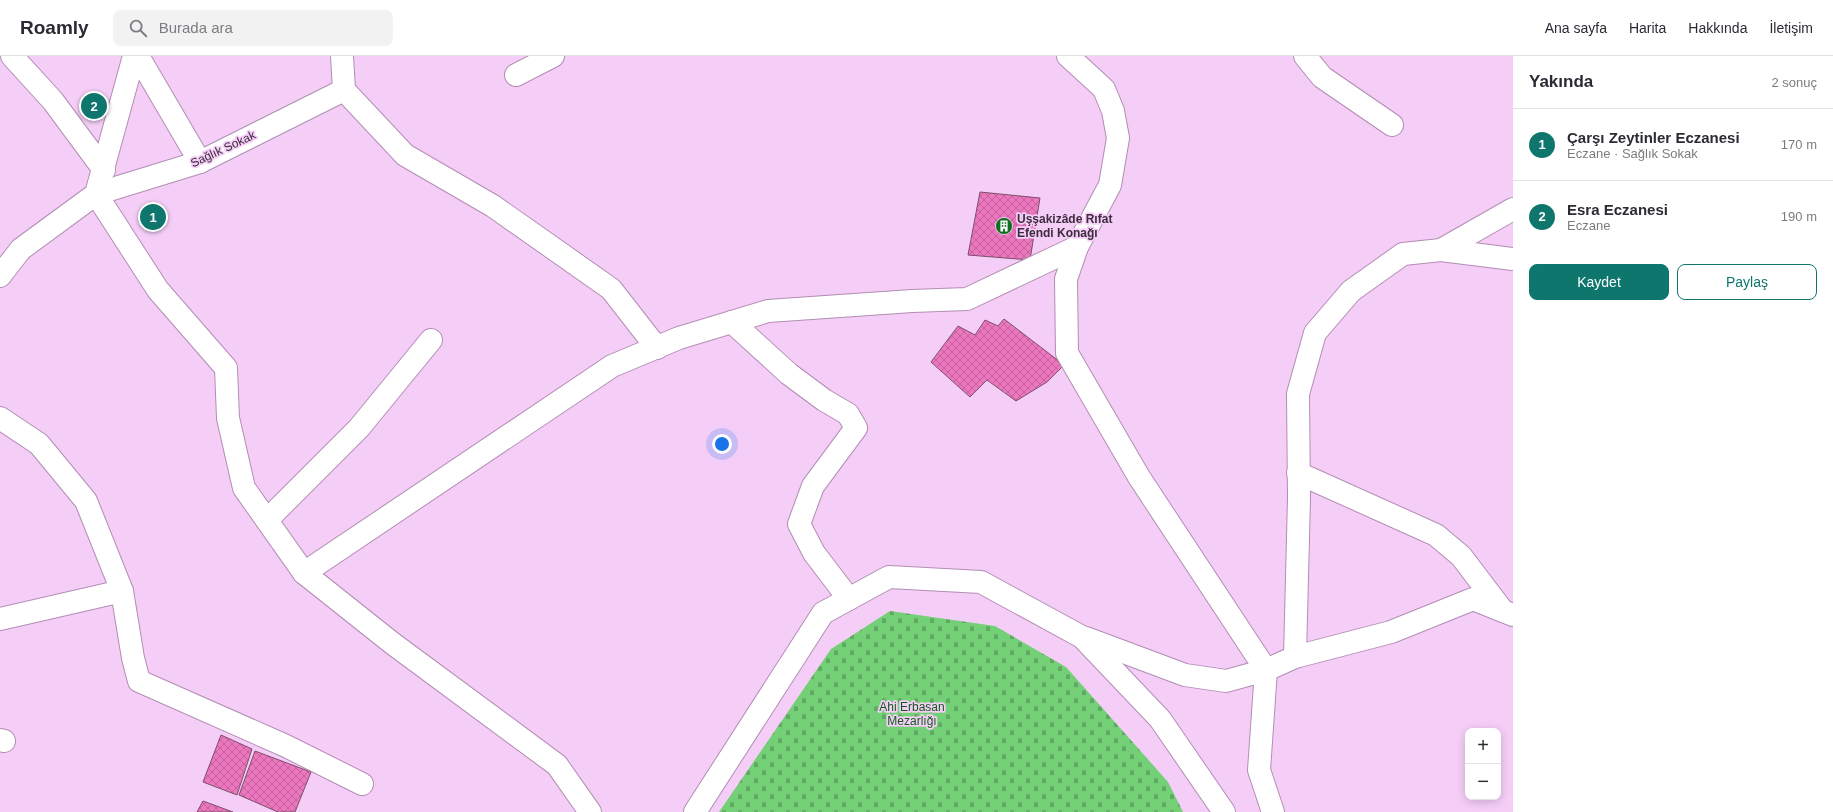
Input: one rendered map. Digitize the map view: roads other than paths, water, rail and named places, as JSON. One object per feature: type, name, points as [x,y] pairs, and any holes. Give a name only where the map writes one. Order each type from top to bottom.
[{"type":"street","points":[[12,56],[53,101],[104,170]]},
{"type":"street","points":[[134,56],[104,170],[96,194],[158,290],[226,368],[228,418],[244,488],[304,573],[392,643],[557,766],[590,812]]},
{"type":"street","points":[[138,56],[200,162]]},
{"type":"street","points":[[342,56],[344,90],[405,155],[493,206],[611,289],[657,348]]},
{"type":"street","points":[[516,75],[553,56]]},
{"type":"street","points":[[1068,56],[1104,89],[1113,110],[1118,138],[1110,186],[1077,247],[1066,279],[1068,353],[1139,477],[1266,670],[1259,770],[1273,812]]},
{"type":"street","points":[[1305,56],[1322,77],[1392,126]]},
{"type":"street","name":"Sağlık Sokak","points":[[0,276],[21,249],[96,194],[200,162],[344,90]]},
{"type":"street","points":[[1441,250],[1513,209]]},
{"type":"street","points":[[304,573],[612,366],[679,338],[768,311],[912,301],[966,299],[1077,247]]},
{"type":"street","points":[[1295,657],[1298,394],[1315,333],[1351,291],[1403,254],[1441,250],[1513,259]]},
{"type":"street","points":[[732,322],[789,374],[824,400],[848,414],[856,428],[813,486],[799,524],[814,552],[849,599]]},
{"type":"street","points":[[267,520],[359,428],[431,340]]},
{"type":"street","points":[[0,418],[39,444],[86,502],[122,591],[133,658],[139,680],[286,746],[362,784]]},
{"type":"street","points":[[1298,473],[1436,535],[1461,556],[1507,612]]},
{"type":"street","points":[[695,812],[823,613],[889,577],[981,582],[1079,636],[1185,675],[1226,681],[1266,670],[1295,657],[1391,632],[1473,599],[1507,612]]},
{"type":"street","points":[[0,618],[122,591]]},
{"type":"street","points":[[1079,636],[1160,719],[1224,812]]},
{"type":"place","name":"Esra Eczanesi","points":[[94,106]]},
{"type":"place","name":"Çarşı Zeytinler Eczanesi","points":[[153,217]]},
{"type":"place","name":"Uşşakizâde Rıfat Efendi Konağı","points":[[1004,226]]},
{"type":"park label","name":"Ahi Erbasan Mezarlığı","points":[[912,714]]}]
